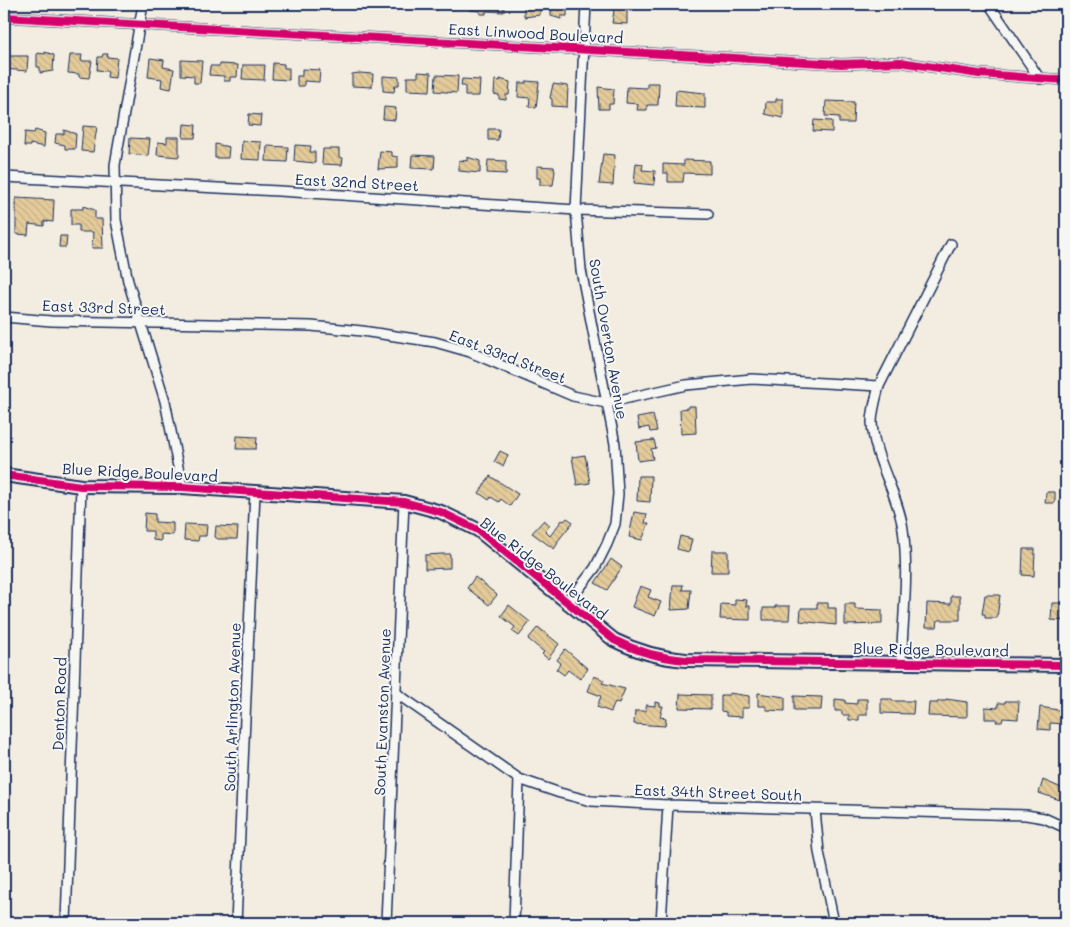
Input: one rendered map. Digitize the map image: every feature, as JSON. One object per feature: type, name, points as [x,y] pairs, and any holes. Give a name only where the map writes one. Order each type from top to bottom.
[{"type":"street","points":[[143,4],[120,132],[114,184],[121,251],[166,401],[182,487]]},
{"type":"street","name":"South Overton Avenue","points":[[567,604],[595,568],[614,524],[618,494],[618,463],[582,278],[576,210],[586,4]]},
{"type":"street","points":[[989,4],[1040,79]]},
{"type":"street","name":"East Linwood Boulevard","points":[[4,17],[841,64],[900,62],[979,74],[1066,80]]},
{"type":"street","name":"East 32nd Street","points":[[4,177],[114,184],[288,191],[576,210],[708,214]]},
{"type":"street","points":[[901,663],[905,554],[903,529],[896,500],[876,446],[872,423],[880,386],[951,244]]},
{"type":"street","name":"East 33rd Street","points":[[4,316],[51,321],[311,326],[435,342],[470,352],[573,396],[606,403],[686,385],[731,380],[880,386]]},
{"type":"street","name":"Blue Ridge Boulevard","points":[[4,475],[81,486],[182,487],[404,502],[441,512],[478,530],[567,604],[614,640],[636,651],[661,658],[686,660],[1066,665]]},
{"type":"street","name":"Denton Road","points":[[66,923],[81,486]]},
{"type":"street","name":"South Arlington Avenue","points":[[236,923],[255,492]]},
{"type":"street","name":"South Evanston Avenue","points":[[386,923],[404,502]]},
{"type":"street","name":"East 34th Street South","points":[[396,693],[519,779],[560,794],[591,801],[816,810],[1026,815],[1044,818],[1066,828]]},
{"type":"street","points":[[514,923],[519,779]]},
{"type":"street","points":[[661,923],[668,805]]},
{"type":"street","points":[[816,810],[820,852],[834,923]]},
{"type":"building","points":[[379,4],[402,4],[402,7],[379,6]]},
{"type":"building","points":[[421,4],[438,4],[438,10],[426,9],[427,7],[421,7]]},
{"type":"building","points":[[442,4],[462,4],[462,8],[441,9]]},
{"type":"building","points":[[469,4],[504,4],[504,12],[486,11],[486,14],[480,14],[480,11],[469,10]]},
{"type":"building","points":[[524,4],[540,4],[540,15],[524,17]]},
{"type":"building","points":[[551,4],[567,4],[567,16],[561,16],[561,19],[551,16]]},
{"type":"building","points":[[615,4],[627,4],[627,24],[612,23]]},
{"type":"building","points":[[45,52],[54,55],[53,71],[40,73],[40,67],[37,67],[37,53],[45,54]]},
{"type":"building","points":[[103,54],[108,54],[107,57],[117,58],[115,78],[107,77],[108,71],[97,70],[98,57],[102,57]]},
{"type":"building","points":[[70,55],[82,55],[81,61],[92,61],[89,78],[79,77],[79,74],[68,73]]},
{"type":"building","points":[[4,56],[28,56],[27,71],[4,69]]},
{"type":"building","points":[[150,58],[164,60],[163,67],[174,69],[171,89],[161,87],[162,79],[148,77]]},
{"type":"building","points":[[181,60],[202,61],[200,83],[194,83],[194,76],[181,75]]},
{"type":"building","points":[[273,63],[284,64],[284,68],[289,68],[289,80],[272,79]]},
{"type":"building","points":[[220,64],[238,65],[237,77],[230,77],[230,81],[224,81],[224,76],[209,75],[210,66],[220,66]]},
{"type":"building","points":[[243,65],[265,65],[264,80],[242,79]]},
{"type":"building","points":[[302,69],[320,70],[319,82],[304,81],[304,86],[297,86],[297,76],[302,76]]},
{"type":"building","points":[[418,72],[431,73],[430,91],[407,90],[407,77],[418,77]]},
{"type":"building","points":[[352,74],[373,74],[372,87],[352,86]]},
{"type":"building","points":[[436,75],[458,76],[457,93],[435,91]]},
{"type":"building","points":[[383,76],[399,77],[399,85],[395,85],[394,92],[383,91]]},
{"type":"building","points":[[462,79],[480,80],[479,96],[465,96],[465,86],[461,86]]},
{"type":"building","points":[[500,79],[510,82],[509,95],[506,95],[506,100],[499,99],[499,95],[494,94],[495,80],[500,81]]},
{"type":"building","points":[[526,81],[539,82],[536,108],[529,107],[530,98],[518,97],[519,83],[526,83]]},
{"type":"building","points":[[647,83],[659,83],[658,105],[647,105],[647,110],[637,110],[638,104],[626,103],[627,87],[647,88]]},
{"type":"building","points":[[553,84],[568,86],[567,107],[552,106],[552,99],[550,98]]},
{"type":"building","points":[[598,87],[614,89],[613,104],[609,104],[609,109],[599,109]]},
{"type":"building","points":[[676,90],[705,93],[705,108],[675,107]]},
{"type":"building","points":[[776,99],[783,99],[783,118],[765,114],[766,102],[776,102]]},
{"type":"building","points":[[826,101],[854,102],[853,123],[839,123],[839,117],[825,116]]},
{"type":"building","points":[[384,107],[396,108],[395,120],[383,119]]},
{"type":"building","points":[[249,114],[261,115],[260,126],[248,125]]},
{"type":"building","points":[[814,120],[832,121],[832,132],[813,131]]},
{"type":"building","points":[[184,124],[196,125],[195,138],[183,138]]},
{"type":"building","points":[[83,126],[97,127],[93,152],[81,151]]},
{"type":"building","points":[[488,129],[499,129],[498,140],[488,140]]},
{"type":"building","points":[[35,130],[45,133],[44,147],[30,144],[30,146],[24,146],[25,132],[34,133]]},
{"type":"building","points":[[64,130],[76,134],[75,149],[65,149],[65,145],[55,143],[56,134],[64,134]]},
{"type":"building","points":[[167,137],[179,137],[179,157],[157,155],[158,142],[167,143]]},
{"type":"building","points":[[130,138],[150,139],[148,156],[129,154]]},
{"type":"building","points":[[242,141],[261,142],[260,160],[241,159]]},
{"type":"building","points":[[215,144],[229,147],[228,158],[215,158]]},
{"type":"building","points":[[295,145],[311,146],[310,152],[315,152],[315,163],[294,161]]},
{"type":"building","points":[[267,146],[288,147],[287,162],[266,161]]},
{"type":"building","points":[[323,149],[339,149],[339,157],[343,158],[342,165],[322,164]]},
{"type":"building","points":[[380,151],[392,152],[392,156],[398,157],[398,168],[378,169]]},
{"type":"building","points":[[603,154],[615,155],[613,185],[599,184]]},
{"type":"building","points":[[412,155],[435,156],[434,169],[411,168]]},
{"type":"building","points":[[467,157],[480,161],[480,173],[459,171],[459,160],[467,161]]},
{"type":"building","points":[[488,160],[506,161],[506,174],[487,173]]},
{"type":"building","points":[[684,160],[710,161],[710,174],[684,173],[683,182],[668,182],[668,173],[663,173],[663,164],[684,165]]},
{"type":"building","points":[[636,163],[643,164],[642,170],[655,171],[654,185],[634,183]]},
{"type":"building","points":[[537,166],[554,167],[553,185],[540,185],[540,178],[537,178]]},
{"type":"building","points":[[16,198],[54,200],[53,222],[44,221],[44,226],[29,224],[28,235],[16,234]]},
{"type":"building","points":[[83,206],[95,210],[95,219],[102,219],[103,248],[92,248],[93,232],[79,232],[79,225],[71,225],[71,209],[83,209]]},
{"type":"building","points":[[60,236],[67,236],[66,247],[59,247]]},
{"type":"building","points":[[688,406],[695,406],[696,433],[681,434],[680,409],[688,408]]},
{"type":"building","points":[[653,415],[657,431],[650,432],[649,427],[639,429],[637,418]]},
{"type":"building","points":[[237,436],[257,437],[256,449],[236,449]]},
{"type":"building","points":[[654,440],[656,448],[651,449],[653,459],[638,461],[636,442]]},
{"type":"building","points":[[500,451],[508,455],[503,466],[494,462]]},
{"type":"building","points":[[585,455],[590,483],[577,485],[572,457]]},
{"type":"building","points":[[490,476],[518,494],[510,506],[501,499],[499,502],[491,497],[489,500],[479,493]]},
{"type":"building","points":[[638,476],[651,476],[650,502],[637,501]]},
{"type":"building","points":[[1046,492],[1055,492],[1055,503],[1045,503]]},
{"type":"building","points":[[634,512],[647,514],[645,523],[649,523],[642,540],[629,537]]},
{"type":"building","points":[[145,513],[155,514],[155,522],[173,523],[173,535],[161,534],[161,541],[153,540],[153,531],[144,531]]},
{"type":"building","points":[[567,518],[573,522],[557,542],[554,549],[532,533],[544,520],[550,525],[545,531],[550,536],[562,520],[564,521]]},
{"type":"building","points":[[185,524],[207,525],[206,536],[199,536],[198,541],[184,540]]},
{"type":"building","points":[[216,526],[238,527],[237,539],[218,539],[215,537]]},
{"type":"building","points":[[680,536],[692,539],[689,552],[677,549]]},
{"type":"building","points":[[1023,549],[1035,549],[1034,576],[1022,575]]},
{"type":"building","points":[[712,551],[728,551],[728,572],[711,572]]},
{"type":"building","points":[[450,554],[450,568],[425,569],[425,555]]},
{"type":"building","points":[[611,559],[622,567],[607,590],[595,583]]},
{"type":"building","points":[[475,577],[497,595],[489,605],[467,588]]},
{"type":"building","points":[[673,585],[683,585],[682,590],[691,590],[689,609],[671,610]]},
{"type":"building","points":[[640,586],[651,590],[648,597],[661,602],[655,616],[632,607]]},
{"type":"building","points":[[985,595],[1000,595],[997,618],[985,618],[985,614],[982,614]]},
{"type":"building","points":[[951,596],[960,596],[960,620],[938,620],[937,627],[926,627],[927,603],[951,604]]},
{"type":"building","points":[[735,599],[747,600],[746,606],[750,606],[750,620],[720,619],[721,604],[735,605]]},
{"type":"building","points":[[817,603],[828,603],[828,608],[836,608],[836,625],[800,621],[801,608],[817,608]]},
{"type":"building","points":[[1052,603],[1066,603],[1066,621],[1051,620]]},
{"type":"building","points":[[845,604],[855,604],[855,609],[882,610],[882,624],[845,625]]},
{"type":"building","points":[[509,605],[530,622],[519,636],[512,631],[515,627],[501,616]]},
{"type":"building","points":[[775,606],[790,606],[789,620],[763,620],[763,608],[775,608]]},
{"type":"building","points":[[538,627],[559,644],[548,659],[542,654],[544,652],[528,639]]},
{"type":"building","points":[[565,649],[588,669],[580,679],[568,670],[564,675],[556,669],[561,663],[557,660]]},
{"type":"building","points":[[594,676],[604,680],[602,683],[625,689],[619,703],[615,702],[611,712],[597,707],[601,696],[588,691]]},
{"type":"building","points":[[729,693],[749,696],[749,708],[742,708],[742,717],[726,716],[726,712],[721,711],[721,695],[729,695]]},
{"type":"building","points":[[758,693],[785,697],[785,711],[767,710],[765,706],[758,706]]},
{"type":"building","points":[[680,694],[711,695],[711,709],[679,708]]},
{"type":"building","points":[[794,696],[822,697],[821,710],[794,710]]},
{"type":"building","points":[[835,699],[845,700],[845,703],[857,704],[857,699],[867,699],[867,715],[859,715],[859,720],[849,720],[849,715],[842,715],[842,711],[835,711]]},
{"type":"building","points":[[881,699],[914,701],[913,714],[881,713]]},
{"type":"building","points":[[946,699],[967,702],[967,717],[928,716],[929,703],[938,703],[938,701],[946,701]]},
{"type":"building","points":[[1005,701],[1019,701],[1018,719],[1003,718],[1002,722],[996,722],[997,719],[985,719],[985,707],[998,708],[998,703],[1005,703]]},
{"type":"building","points":[[655,702],[663,706],[660,717],[666,718],[665,726],[634,724],[635,711],[646,711],[646,705],[655,706]]},
{"type":"building","points":[[1040,707],[1064,711],[1066,709],[1066,724],[1050,723],[1050,730],[1038,729]]},
{"type":"building","points":[[1043,780],[1064,789],[1060,800],[1039,793]]},
{"type":"cycle path","points":[[4,17],[841,64],[900,62],[979,74],[1066,80]]},
{"type":"cycle path","points":[[4,475],[81,486],[182,487],[404,502],[441,512],[478,530],[614,640],[640,651],[667,658],[686,660],[1066,665]]}]
